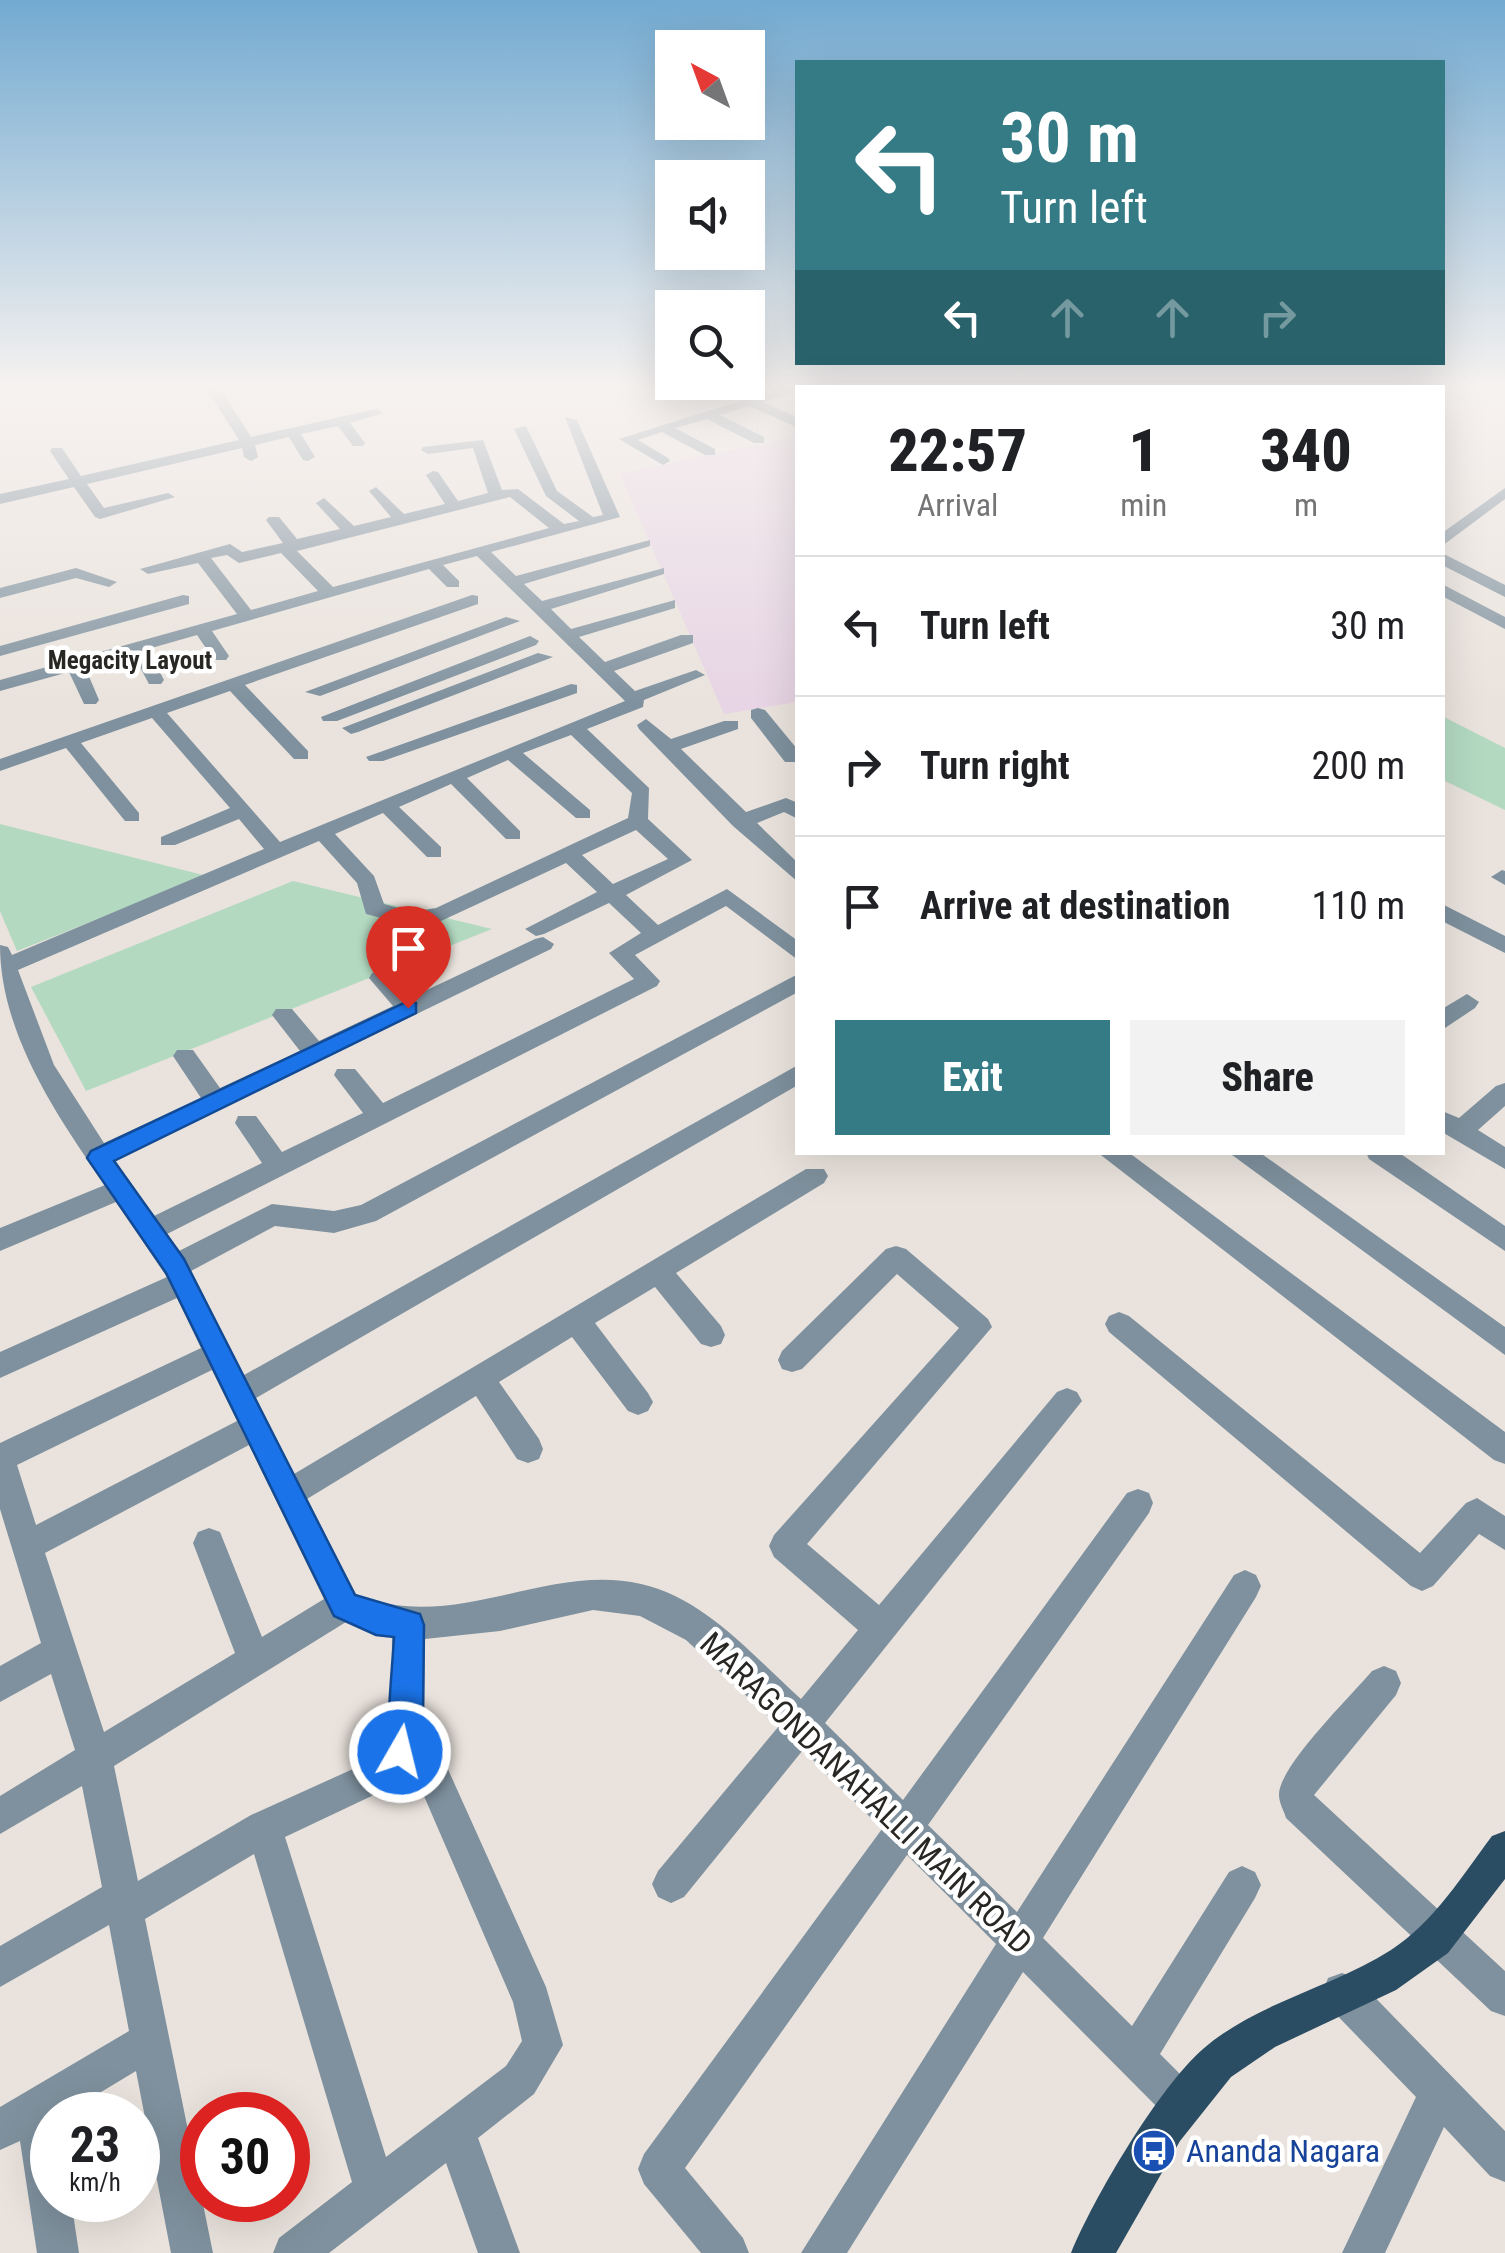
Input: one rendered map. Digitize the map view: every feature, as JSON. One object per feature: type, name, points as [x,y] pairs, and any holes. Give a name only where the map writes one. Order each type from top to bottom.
[{"type":"main road","points":[[1092,2253],[1182,2104],[1215,2064],[1243,2044],[1404,1964],[1440,1934],[1505,1849]]},
{"type":"street","points":[[0,499],[27,493]]},
{"type":"street","points":[[86,493],[100,514],[168,497]]},
{"type":"street","points":[[377,493],[401,518]]},
{"type":"street","points":[[444,493],[452,505]]},
{"type":"street","points":[[148,569],[230,549],[240,558],[335,542],[352,532],[503,493]]},
{"type":"street","points":[[514,493],[561,530]]},
{"type":"street","points":[[551,493],[590,522]]},
{"type":"street","points":[[0,686],[435,566],[480,550],[612,517],[602,493]]},
{"type":"street","points":[[1445,539],[1504,493]]},
{"type":"street","points":[[324,503],[352,532]]},
{"type":"street","points":[[274,520],[290,548],[331,594]]},
{"type":"street","points":[[514,582],[644,543]]},
{"type":"street","points":[[0,1816],[344,1605],[179,1274],[152,1229],[99,1158],[43,1066],[2,959],[280,853],[510,752],[637,702],[480,550]]},
{"type":"street","points":[[196,557],[206,560],[248,618]]},
{"type":"street","points":[[1445,560],[1505,592]]},
{"type":"street","points":[[435,566],[454,584]]},
{"type":"street","points":[[538,608],[658,571]]},
{"type":"street","points":[[0,593],[76,573],[109,582]]},
{"type":"street","points":[[1445,591],[1505,624]]},
{"type":"street","points":[[0,650],[183,600]]},
{"type":"street","points":[[0,764],[472,600]]},
{"type":"street","points":[[566,636],[669,604]]},
{"type":"street","points":[[314,692],[512,621]]},
{"type":"street","points":[[391,627],[417,656],[489,718]]},
{"type":"street","points":[[202,630],[220,656]]},
{"type":"street","points":[[602,669],[687,640]]},
{"type":"street","points":[[330,716],[530,641]]},
{"type":"street","points":[[139,648],[154,680]]},
{"type":"street","points":[[351,728],[544,657]]},
{"type":"street","points":[[76,665],[90,700]]},
{"type":"street","points":[[632,698],[696,676]]},
{"type":"street","points":[[235,685],[301,755]]},
{"type":"street","points":[[376,756],[571,689]]},
{"type":"street","points":[[157,712],[280,853]]},
{"type":"street","points":[[758,714],[795,757]]},
{"type":"street","points":[[646,725],[795,872]]},
{"type":"street","points":[[573,726],[642,792],[638,821]]},
{"type":"street","points":[[668,747],[731,726]]},
{"type":"street","points":[[70,741],[132,817]]},
{"type":"street","points":[[510,752],[583,814]]},
{"type":"street","points":[[454,776],[514,835]]},
{"type":"street","points":[[740,822],[786,804],[795,812]]},
{"type":"street","points":[[386,805],[434,852]]},
{"type":"street","points":[[168,841],[244,810]]},
{"type":"street","points":[[324,834],[366,880],[374,909],[412,918],[441,914],[638,821]]},
{"type":"street","points":[[99,1158],[408,1008],[610,893],[682,860],[638,821]]},
{"type":"street","points":[[566,852],[656,936]]},
{"type":"street","points":[[152,1229],[649,981],[620,953],[727,896],[795,951]]},
{"type":"street","points":[[1445,913],[1505,946]]},
{"type":"street","points":[[380,978],[408,1008]]},
{"type":"street","points":[[0,1366],[179,1274],[272,1214],[334,1222],[367,1214],[795,984]]},
{"type":"street","points":[[1445,1020],[1468,1002]]},
{"type":"street","points":[[284,1015],[315,1053]]},
{"type":"street","points":[[184,1056],[216,1101]]},
{"type":"street","points":[[346,1075],[379,1115]]},
{"type":"street","points":[[240,1392],[795,1076]]},
{"type":"street","points":[[1505,1092],[1452,1126],[1505,1159]]},
{"type":"street","points":[[247,1123],[278,1166]]},
{"type":"street","points":[[1113,1155],[1505,1450]]},
{"type":"street","points":[[1244,1155],[1505,1343]]},
{"type":"street","points":[[1382,1155],[1505,1240]]},
{"type":"street","points":[[290,1493],[815,1176]]},
{"type":"street","points":[[1,1238],[122,1189]]},
{"type":"street","points":[[792,1360],[896,1258],[978,1327],[786,1546],[882,1628]]},
{"type":"street","points":[[658,1271],[711,1334]]},
{"type":"street","points":[[576,1320],[638,1402]]},
{"type":"street","points":[[1119,1324],[1422,1575],[1477,1513],[1505,1535]]},
{"type":"street","points":[[192,2253],[95,1759],[28,1546],[7,1500],[0,1459],[219,1353]]},
{"type":"street","points":[[480,1378],[528,1449]]},
{"type":"street","points":[[671,1884],[1067,1401]]},
{"type":"street","points":[[28,1546],[255,1426]]},
{"type":"street","points":[[728,2253],[659,2169],[1138,1503]]},
{"type":"street","points":[[208,1543],[254,1659]]},
{"type":"street","points":[[822,2253],[1245,1586]]},
{"type":"street","name":"MARAGONDANAHALLI MAIN ROAD","points":[[344,1605],[376,1620],[409,1625],[594,1594],[643,1600],[698,1628],[802,1724],[1182,2104]]},
{"type":"street","points":[[0,1968],[264,1828],[385,1772],[400,1752],[407,1717],[409,1625]]},
{"type":"street","points":[[0,1684],[61,1650]]},
{"type":"street","points":[[1384,1684],[1296,1792],[1309,1816],[1505,1997]]},
{"type":"street","points":[[294,2253],[456,2134],[520,2080],[543,2045],[532,2001],[407,1717]]},
{"type":"street","points":[[264,1828],[376,2192]]},
{"type":"street","points":[[1136,2058],[1242,1885]]},
{"type":"street","points":[[1342,1992],[1505,2161]]},
{"type":"street","points":[[63,2092],[151,2040]]},
{"type":"street","points":[[1362,2253],[1439,2093]]},
{"type":"street","points":[[0,2130],[30,2112]]},
{"type":"street","points":[[456,2134],[499,2253]]},
{"type":"street","points":[[53,2222],[58,2253]]},
{"type":"shaded area","points":[[628,493],[795,493],[795,702],[724,714]]},
{"type":"green space","points":[[1445,718],[1505,748],[1505,810],[1445,781]]},
{"type":"green space","points":[[0,824],[207,876],[17,951],[0,911]]},
{"type":"green space","points":[[293,881],[492,929],[86,1091],[31,987]]},
{"type":"place","name":"Ananda Nagara","points":[[1154,2151]]},
{"type":"district","name":"Megacity Layout","points":[[130,660]]},
{"type":"route","points":[[400,1752],[407,1717],[409,1625],[376,1620],[344,1605],[175,1266],[99,1158],[408,1008]]}]
